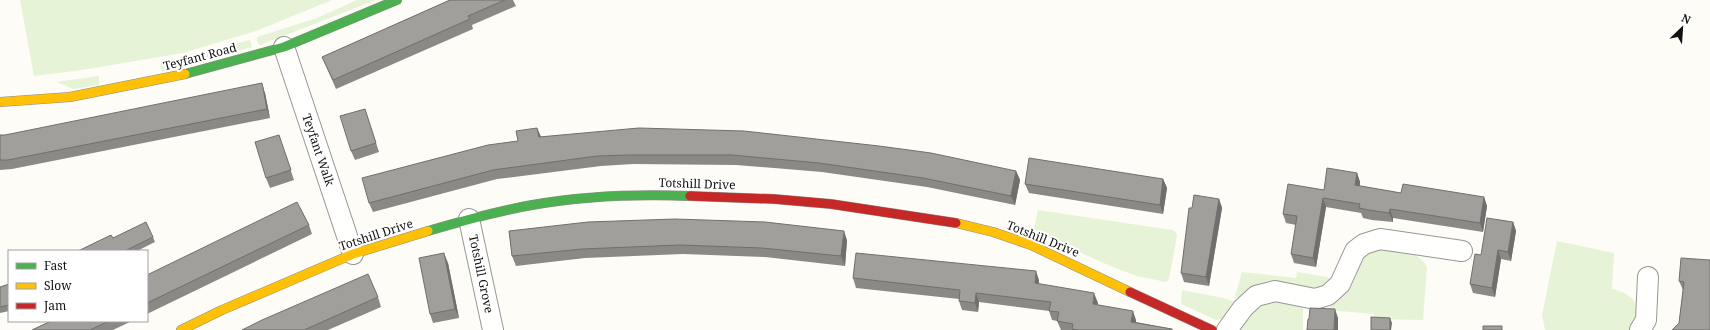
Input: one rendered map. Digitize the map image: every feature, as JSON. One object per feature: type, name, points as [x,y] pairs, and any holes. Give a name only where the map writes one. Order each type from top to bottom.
[{"type":"street","name":"Teyfant Road","points":[[0,102],[78,96],[178,76],[284,47],[396,0]]},
{"type":"street","name":"Teyfant Walk","points":[[284,47],[353,254]]},
{"type":"street","name":"Totshill Drive","points":[[181,330],[230,307],[353,254],[469,219],[532,205],[593,198],[657,195],[774,199],[888,211],[970,226],[1027,243],[1212,330]]},
{"type":"street","name":"Totshill Grove","points":[[469,219],[493,330]]},
{"type":"street","points":[[1227,330],[1243,308],[1256,296],[1275,291],[1314,299],[1328,295],[1340,284],[1355,251],[1364,244],[1380,239],[1462,251]]},
{"type":"street","points":[[1640,330],[1646,320],[1648,277]]},
{"type":"green space","points":[[20,0],[332,0],[256,31],[183,53],[82,70],[34,76]]},
{"type":"green space","points":[[357,0],[376,0],[260,45],[257,41],[257,37],[317,18]]},
{"type":"green space","points":[[250,40],[252,47],[162,72],[160,64]]},
{"type":"green space","points":[[99,76],[99,85],[74,89],[56,82]]},
{"type":"green space","points":[[1038,210],[1172,230],[1176,232],[1177,236],[1169,279],[1166,282],[1137,276],[1115,268],[1041,235],[1034,228]]},
{"type":"green space","points":[[1557,241],[1614,253],[1612,289],[1627,294],[1636,304],[1638,310],[1638,316],[1630,330],[1545,330],[1542,315]]},
{"type":"green space","points":[[1381,248],[1413,254],[1423,261],[1427,267],[1423,320],[1374,319],[1374,314],[1327,310],[1341,297],[1365,253]]},
{"type":"green space","points":[[1242,272],[1296,278],[1297,272],[1327,277],[1332,280],[1319,290],[1267,284],[1255,286],[1240,298],[1235,296]]},
{"type":"green space","points":[[1182,290],[1236,302],[1225,316],[1216,320],[1181,304]]},
{"type":"green space","points":[[1270,300],[1303,308],[1303,330],[1239,330],[1244,321],[1252,312]]},
{"type":"building","points":[[450,0],[505,0],[468,16],[470,19],[333,80],[322,57]]},
{"type":"building","points":[[262,83],[267,109],[8,160],[0,160],[0,135]]},
{"type":"building","points":[[365,109],[376,143],[351,151],[340,116]]},
{"type":"building","points":[[537,128],[539,137],[639,128],[744,131],[931,153],[1016,171],[1011,196],[923,178],[819,163],[732,155],[597,156],[493,170],[369,203],[362,178],[488,145],[518,141],[516,131]]},
{"type":"building","points":[[279,135],[291,170],[266,178],[255,142]]},
{"type":"building","points":[[1029,158],[1163,179],[1160,205],[1025,184]]},
{"type":"building","points":[[1327,168],[1357,173],[1355,185],[1401,193],[1403,184],[1484,197],[1480,223],[1390,209],[1389,213],[1369,210],[1359,208],[1360,204],[1323,198],[1313,258],[1291,254],[1297,216],[1283,214],[1288,184],[1324,190]]},
{"type":"building","points":[[1194,195],[1219,199],[1206,277],[1181,273],[1189,208],[1192,208]]},
{"type":"building","points":[[297,202],[309,225],[148,303],[148,275]]},
{"type":"building","points":[[1487,218],[1513,222],[1508,252],[1498,250],[1492,288],[1470,284],[1475,254],[1481,255]]},
{"type":"building","points":[[675,219],[765,222],[844,231],[841,256],[762,248],[680,245],[582,249],[512,256],[509,231],[588,222]]},
{"type":"building","points":[[146,222],[153,237],[127,250],[80,250],[111,235],[113,238]]},
{"type":"building","points":[[444,253],[455,309],[430,314],[419,258]]},
{"type":"building","points":[[856,253],[1036,271],[1035,283],[1094,293],[1093,304],[1133,311],[1131,322],[1172,330],[1072,329],[1073,324],[1057,321],[1059,312],[1049,311],[1051,302],[976,293],[975,303],[959,301],[960,290],[853,278]]},
{"type":"building","points":[[1681,258],[1710,260],[1710,330],[1672,330],[1679,323],[1684,282],[1679,281]]},
{"type":"building","points":[[368,274],[378,297],[304,330],[242,330],[262,320]]},
{"type":"building","points":[[8,284],[8,305],[0,307],[0,287]]},
{"type":"building","points":[[1310,308],[1335,309],[1334,330],[1307,330]]},
{"type":"building","points":[[1371,317],[1390,318],[1390,330],[1371,330]]},
{"type":"building","points":[[49,322],[107,322],[90,330],[32,330]]},
{"type":"building","points":[[1483,326],[1502,326],[1502,330],[1483,330]]},
{"type":"traffic: fast","points":[[185,74],[284,47],[397,0]]},
{"type":"traffic: fast","points":[[428,231],[493,213],[551,202],[610,196],[690,196]]},
{"type":"traffic: slow","points":[[0,102],[70,97],[185,74]]},
{"type":"traffic: slow","points":[[956,223],[993,232],[1031,245],[1130,292]]},
{"type":"traffic: slow","points":[[181,330],[222,310],[353,254],[428,231]]},
{"type":"traffic: jam","points":[[690,196],[774,199],[831,204],[956,223]]},
{"type":"traffic: jam","points":[[1130,292],[1212,330]]}]
